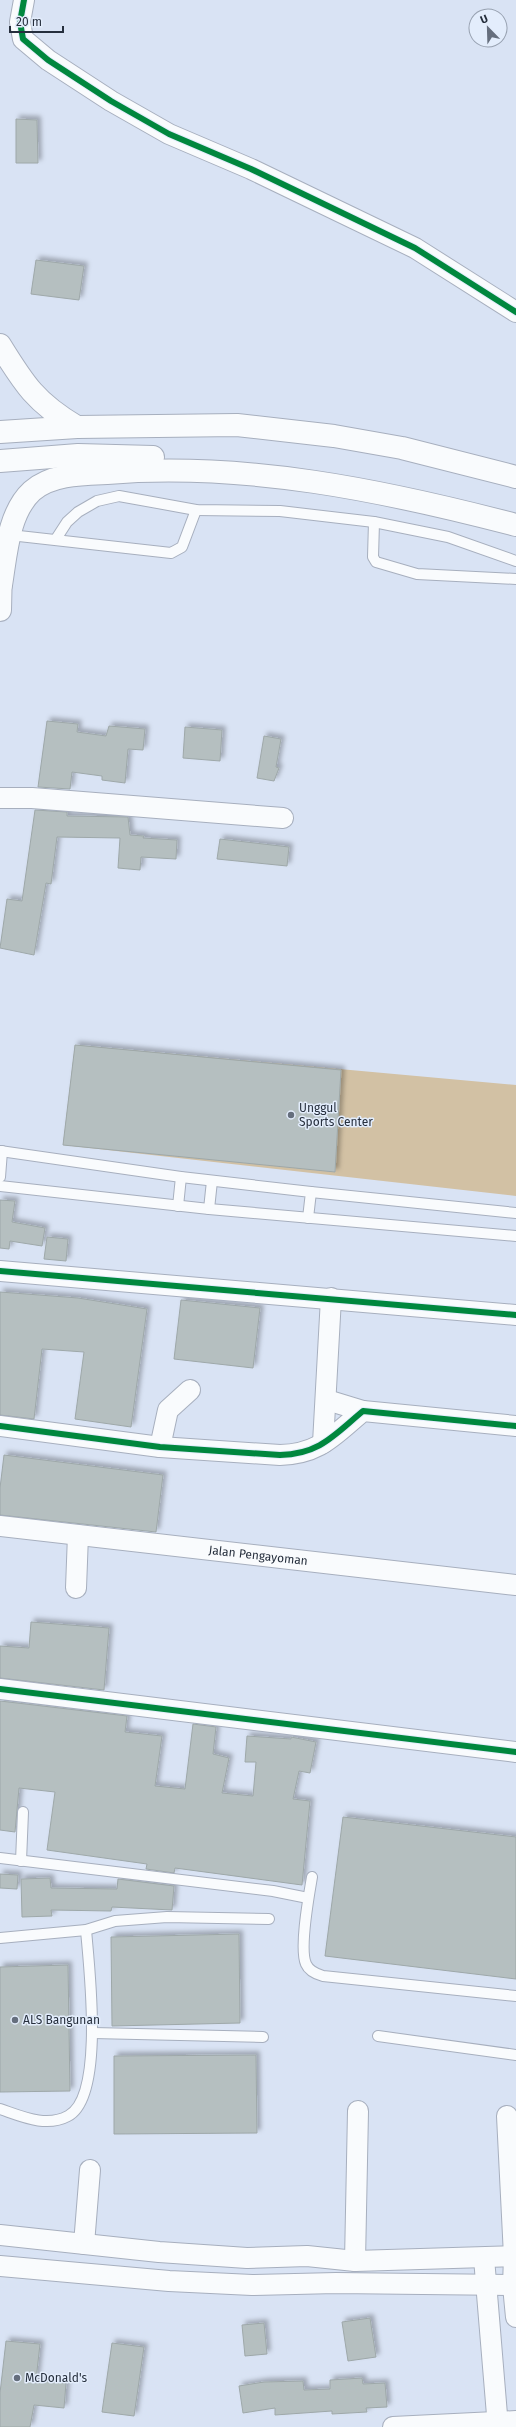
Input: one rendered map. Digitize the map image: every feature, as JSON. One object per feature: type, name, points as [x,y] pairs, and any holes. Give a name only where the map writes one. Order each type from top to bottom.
[{"type":"highway","points":[[0,345],[22,380],[42,404],[52,413],[76,427]]},
{"type":"highway","points":[[0,432],[76,427],[237,425],[334,436],[402,448],[516,478]]},
{"type":"highway","points":[[0,461],[78,455],[192,458],[297,466],[413,486],[516,509]]},
{"type":"highway","points":[[0,610],[5,535],[22,503],[32,491],[46,482],[76,475],[172,470],[289,477],[440,506],[516,525]]},
{"type":"street","points":[[24,0],[20,22],[23,39],[48,60],[111,101],[169,134],[250,169],[415,248],[516,312]]},
{"type":"street","points":[[0,798],[32,798],[283,818]]},
{"type":"street","points":[[0,1271],[331,1298],[516,1315]]},
{"type":"street","points":[[323,1444],[331,1298]]},
{"type":"street","points":[[160,1447],[168,1410],[190,1390]]},
{"type":"street","points":[[326,1400],[363,1411],[516,1426]]},
{"type":"street","points":[[0,1426],[31,1428],[160,1447],[296,1455],[315,1449],[323,1444],[363,1411]]},
{"type":"street","name":"Jalan Pengayoman","points":[[0,1526],[516,1585]]},
{"type":"street","points":[[76,1588],[78,1535]]},
{"type":"street","points":[[0,1689],[516,1752]]},
{"type":"street","points":[[354,2261],[358,2111]]},
{"type":"street","points":[[506,2116],[515,2256],[514,2286],[516,2318]]},
{"type":"street","points":[[84,2244],[90,2170]]},
{"type":"street","points":[[0,2235],[247,2258],[307,2256],[354,2261],[515,2256]]},
{"type":"street","points":[[393,2427],[504,2424],[486,2286],[484,2258]]},
{"type":"street","points":[[0,2266],[170,2281],[252,2286],[336,2284],[514,2286]]},
{"type":"lane","points":[[56,539],[67,522],[78,512],[97,501],[119,496],[196,510],[280,511],[374,522],[448,537],[516,561]]},
{"type":"lane","points":[[5,535],[56,539],[171,553],[182,547],[196,510]]},
{"type":"lane","points":[[374,522],[373,557],[376,562],[417,574],[516,579]]},
{"type":"lane","points":[[0,1177],[1,1151],[212,1181],[516,1213]]},
{"type":"lane","points":[[178,1206],[181,1177]]},
{"type":"lane","points":[[209,1209],[212,1181]]},
{"type":"lane","points":[[0,1186],[178,1206],[516,1236]]},
{"type":"lane","points":[[308,1218],[311,1192]]},
{"type":"lane","points":[[21,1861],[23,1812]]},
{"type":"lane","points":[[0,1858],[273,1891],[308,1898]]},
{"type":"lane","points":[[312,1876],[304,1939],[305,1963],[311,1970],[319,1975],[516,1996]]},
{"type":"lane","points":[[0,1938],[86,1930],[115,1921],[167,1917],[269,1919]]},
{"type":"lane","points":[[0,2109],[32,2119],[46,2121],[63,2118],[74,2112],[84,2096],[93,2033],[86,1930]]},
{"type":"lane","points":[[93,2033],[262,2037]]},
{"type":"lane","points":[[378,2036],[516,2055]]},
{"type":"shaded area","name":"Unggul Sports Center","points":[[75,1045],[516,1085],[516,1196],[63,1145]]},
{"type":"building","points":[[16,119],[37,120],[38,163],[16,163]]},
{"type":"building","points":[[36,260],[84,266],[79,300],[31,294]]},
{"type":"building","points":[[47,721],[78,724],[77,732],[106,736],[109,726],[145,729],[143,750],[128,749],[125,783],[102,780],[102,776],[72,772],[70,789],[38,787]]},
{"type":"building","points":[[185,727],[222,730],[220,761],[183,758]]},
{"type":"building","points":[[264,736],[281,739],[276,767],[279,768],[274,781],[257,778]]},
{"type":"building","points":[[35,810],[67,812],[67,816],[128,817],[130,835],[144,836],[143,838],[177,840],[176,859],[141,857],[140,870],[118,868],[120,838],[57,837],[51,884],[46,883],[34,955],[0,948],[7,899],[22,901]]},
{"type":"building","points":[[220,839],[289,847],[287,866],[217,859]]},
{"type":"building","points":[[75,1045],[341,1070],[335,1172],[63,1145]]},
{"type":"building","points":[[0,1200],[15,1201],[12,1222],[45,1228],[42,1246],[10,1241],[9,1249],[0,1248]]},
{"type":"building","points":[[47,1237],[68,1239],[66,1261],[44,1259]]},
{"type":"building","points":[[0,1292],[78,1298],[147,1309],[131,1427],[75,1419],[84,1352],[42,1349],[34,1419],[0,1415]]},
{"type":"building","points":[[181,1300],[260,1308],[253,1368],[174,1359]]},
{"type":"building","points":[[4,1455],[163,1475],[156,1532],[0,1515],[0,1488]]},
{"type":"building","points":[[31,1622],[109,1628],[104,1690],[0,1678],[0,1646],[29,1648]]},
{"type":"building","points":[[0,1701],[127,1716],[125,1732],[162,1736],[155,1786],[185,1789],[193,1724],[216,1727],[213,1754],[229,1758],[222,1793],[253,1796],[256,1762],[245,1762],[247,1736],[291,1739],[291,1737],[316,1742],[310,1773],[299,1771],[293,1799],[310,1801],[302,1885],[175,1868],[174,1873],[146,1869],[147,1864],[47,1850],[55,1792],[19,1788],[15,1832],[0,1830]]},
{"type":"building","points":[[343,1817],[516,1837],[516,1979],[325,1956]]},
{"type":"building","points":[[0,1874],[18,1875],[17,1889],[0,1888]]},
{"type":"building","points":[[50,1878],[51,1888],[117,1889],[118,1879],[174,1886],[172,1910],[112,1907],[111,1911],[51,1910],[52,1916],[22,1917],[21,1879]]},
{"type":"building","points":[[239,1934],[240,2023],[112,2026],[111,1937]]},
{"type":"building","points":[[68,1965],[70,2091],[0,2092],[0,1967]]},
{"type":"building","points":[[256,2055],[257,2133],[114,2134],[114,2056]]},
{"type":"building","points":[[370,2318],[376,2357],[348,2361],[342,2322]]},
{"type":"building","points":[[264,2323],[267,2354],[245,2356],[242,2325]]},
{"type":"building","points":[[6,2341],[40,2344],[36,2380],[66,2383],[64,2408],[34,2405],[30,2427],[0,2427],[0,2393]]},
{"type":"building","points":[[112,2343],[144,2347],[134,2416],[102,2412]]},
{"type":"building","points":[[362,2378],[363,2384],[385,2383],[387,2407],[366,2408],[367,2412],[332,2414],[332,2411],[275,2415],[275,2408],[243,2413],[239,2386],[264,2382],[303,2381],[304,2390],[330,2389],[330,2380]]},
{"type":"cycle path","points":[[24,0],[20,22],[23,39],[48,60],[111,101],[169,134],[251,169],[415,248],[516,312]]},
{"type":"cycle path","points":[[0,1271],[516,1315]]},
{"type":"cycle path","points":[[0,1426],[160,1447],[280,1455],[306,1451],[326,1442],[363,1411],[516,1426]]},
{"type":"cycle path","points":[[0,1689],[516,1752]]},
{"type":"place","name":"Unggul Sports Center","points":[[291,1115]]},
{"type":"place","name":"ALS Bangunan","points":[[15,2020]]},
{"type":"place","name":"McDonald's","points":[[17,2378]]}]
